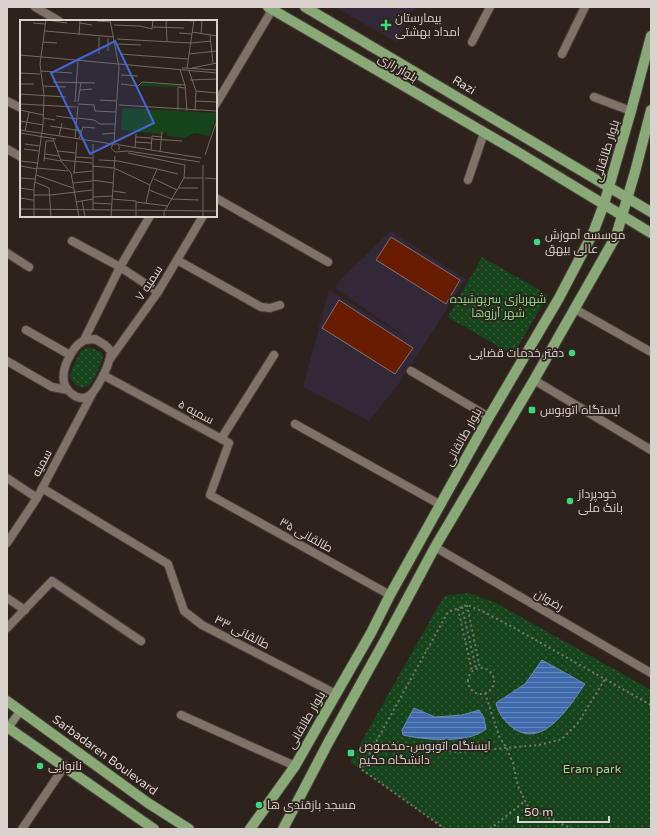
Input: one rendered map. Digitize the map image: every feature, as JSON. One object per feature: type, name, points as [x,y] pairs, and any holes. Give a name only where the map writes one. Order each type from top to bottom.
[{"type":"main road","name":"Razi","points":[[305,7],[627,198]]},
{"type":"main road","name":"بلوار رازی","points":[[270,8],[604,204]]},
{"type":"main road","name":"بلوار طالقانی","points":[[250,829],[294,766],[336,694],[489,417],[559,298],[593,233],[604,204],[651,36]]},
{"type":"main road","points":[[406,87],[415,72]]},
{"type":"main road","points":[[282,829],[435,547],[534,380],[616,236],[649,127],[651,110]]},
{"type":"main road","points":[[627,198],[651,212]]},
{"type":"main road","points":[[604,204],[651,234]]},
{"type":"main road","name":"Sarbadaren Boulevard","points":[[7,701],[148,803],[189,829]]},
{"type":"main road","points":[[21,710],[8,727],[154,829]]},
{"type":"street","points":[[35,7],[57,20]]},
{"type":"street","points":[[472,42],[490,7]]},
{"type":"street","points":[[562,54],[585,7]]},
{"type":"street","points":[[217,102],[270,8]]},
{"type":"street","points":[[594,97],[631,111]]},
{"type":"street","points":[[7,102],[20,108]]},
{"type":"street","points":[[468,180],[484,133]]},
{"type":"street","points":[[7,149],[20,156]]},
{"type":"street","points":[[217,199],[328,262]]},
{"type":"street","points":[[84,340],[95,339],[105,344],[111,351],[110,359],[103,376],[93,392],[86,397],[77,397],[68,390],[63,381],[65,366],[76,346],[84,340],[120,267],[149,217]]},
{"type":"street","name":"سمیه ۷","points":[[110,359],[158,292],[202,217]]},
{"type":"street","points":[[72,241],[120,267],[158,292]]},
{"type":"street","points":[[7,253],[29,267]]},
{"type":"street","points":[[177,260],[261,307],[270,308],[280,305]]},
{"type":"street","points":[[575,309],[651,352]]},
{"type":"street","points":[[26,330],[70,355]]},
{"type":"street","points":[[221,439],[274,355]]},
{"type":"street","points":[[7,361],[52,387],[68,390]]},
{"type":"street","points":[[411,371],[489,417]]},
{"type":"street","name":"سمیه ۵","points":[[103,376],[229,443],[210,495]]},
{"type":"street","points":[[534,380],[651,450]]},
{"type":"street","name":"سمیه","points":[[7,543],[37,498],[93,392]]},
{"type":"street","points":[[296,424],[441,504]]},
{"type":"street","points":[[7,478],[37,498]]},
{"type":"street","name":"طالقانی ۳۳","points":[[42,488],[168,564],[184,611],[202,625],[336,694]]},
{"type":"street","name":"طالقانی ۳۵","points":[[210,495],[390,595]]},
{"type":"street","name":"رضوان","points":[[435,547],[651,673]]},
{"type":"street","points":[[7,628],[52,581],[141,641]]},
{"type":"street","points":[[7,598],[25,610]]},
{"type":"street","points":[[181,715],[294,766]]},
{"type":"street","points":[[22,829],[64,767]]},
{"type":"path","points":[[467,606],[480,668]]},
{"type":"path","points":[[445,829],[361,769],[448,612],[467,606],[484,612],[651,704]]},
{"type":"path","points":[[462,607],[476,668]]},
{"type":"path","points":[[458,608],[472,671]]},
{"type":"path","points":[[476,668],[480,668],[489,670],[494,677],[493,686],[485,693],[475,692],[469,686],[468,678],[472,671],[476,668]]},
{"type":"path","points":[[375,744],[459,752],[539,745],[562,739],[578,723],[605,679]]},
{"type":"path","points":[[485,693],[499,736],[507,748],[513,763],[518,786],[527,805],[544,816],[573,829]]},
{"type":"path","points":[[490,829],[525,801]]},
{"type":"shaded area","name":"بیمارستان امداد بهشتی","points":[[335,7],[415,7],[396,42]]},
{"type":"shaded area","points":[[391,231],[466,279],[400,382],[369,421],[303,387],[329,290],[411,341],[335,288],[339,281]]},
{"type":"green space","name":"شهربازی سرپوشیده شهر آرزوها","points":[[482,257],[548,295],[513,355],[448,317]]},
{"type":"green space","points":[[89,347],[101,352],[103,356],[97,373],[90,385],[83,388],[74,384],[70,376],[81,351]]},
{"type":"green space","name":"Eram park","points":[[469,593],[496,603],[651,690],[651,829],[445,829],[350,762],[444,596]],"holes":[[[532,676],[545,730],[535,734],[525,734],[501,716],[496,703],[525,684]],[[414,709],[435,717],[462,715],[479,710],[476,735],[440,738],[421,738],[403,735]]]},
{"type":"water","points":[[542,660],[585,684],[572,703],[555,722],[545,729],[535,733],[524,733],[513,728],[507,723],[500,714],[496,703],[525,684]]},
{"type":"water","points":[[414,708],[435,717],[462,715],[479,710],[484,718],[486,729],[469,737],[446,740],[403,735],[402,730]]},
{"type":"building","points":[[391,237],[460,280],[446,304],[376,260]]},
{"type":"building","points":[[339,300],[413,348],[395,374],[322,328]]},
{"type":"place","name":"بیمارستان امداد بهشتی","points":[[386,25]]},
{"type":"place","name":"موسسه آموزش عالی بیهق","points":[[537,242]]},
{"type":"place","name":"دفتر خدمات قضایی","points":[[572,353]]},
{"type":"place","name":"ایستگاه اتوبوس","points":[[532,410]]},
{"type":"place","name":"خودپرداز بانک ملی","points":[[570,501]]},
{"type":"place","name":"ایستگاه اتوبوس-مخصوص دانشگاه حکیم","points":[[351,753]]},
{"type":"place","name":"نانوایی","points":[[40,766]]},
{"type":"place","name":"مسجد بازقندی ها","points":[[259,805]]}]
